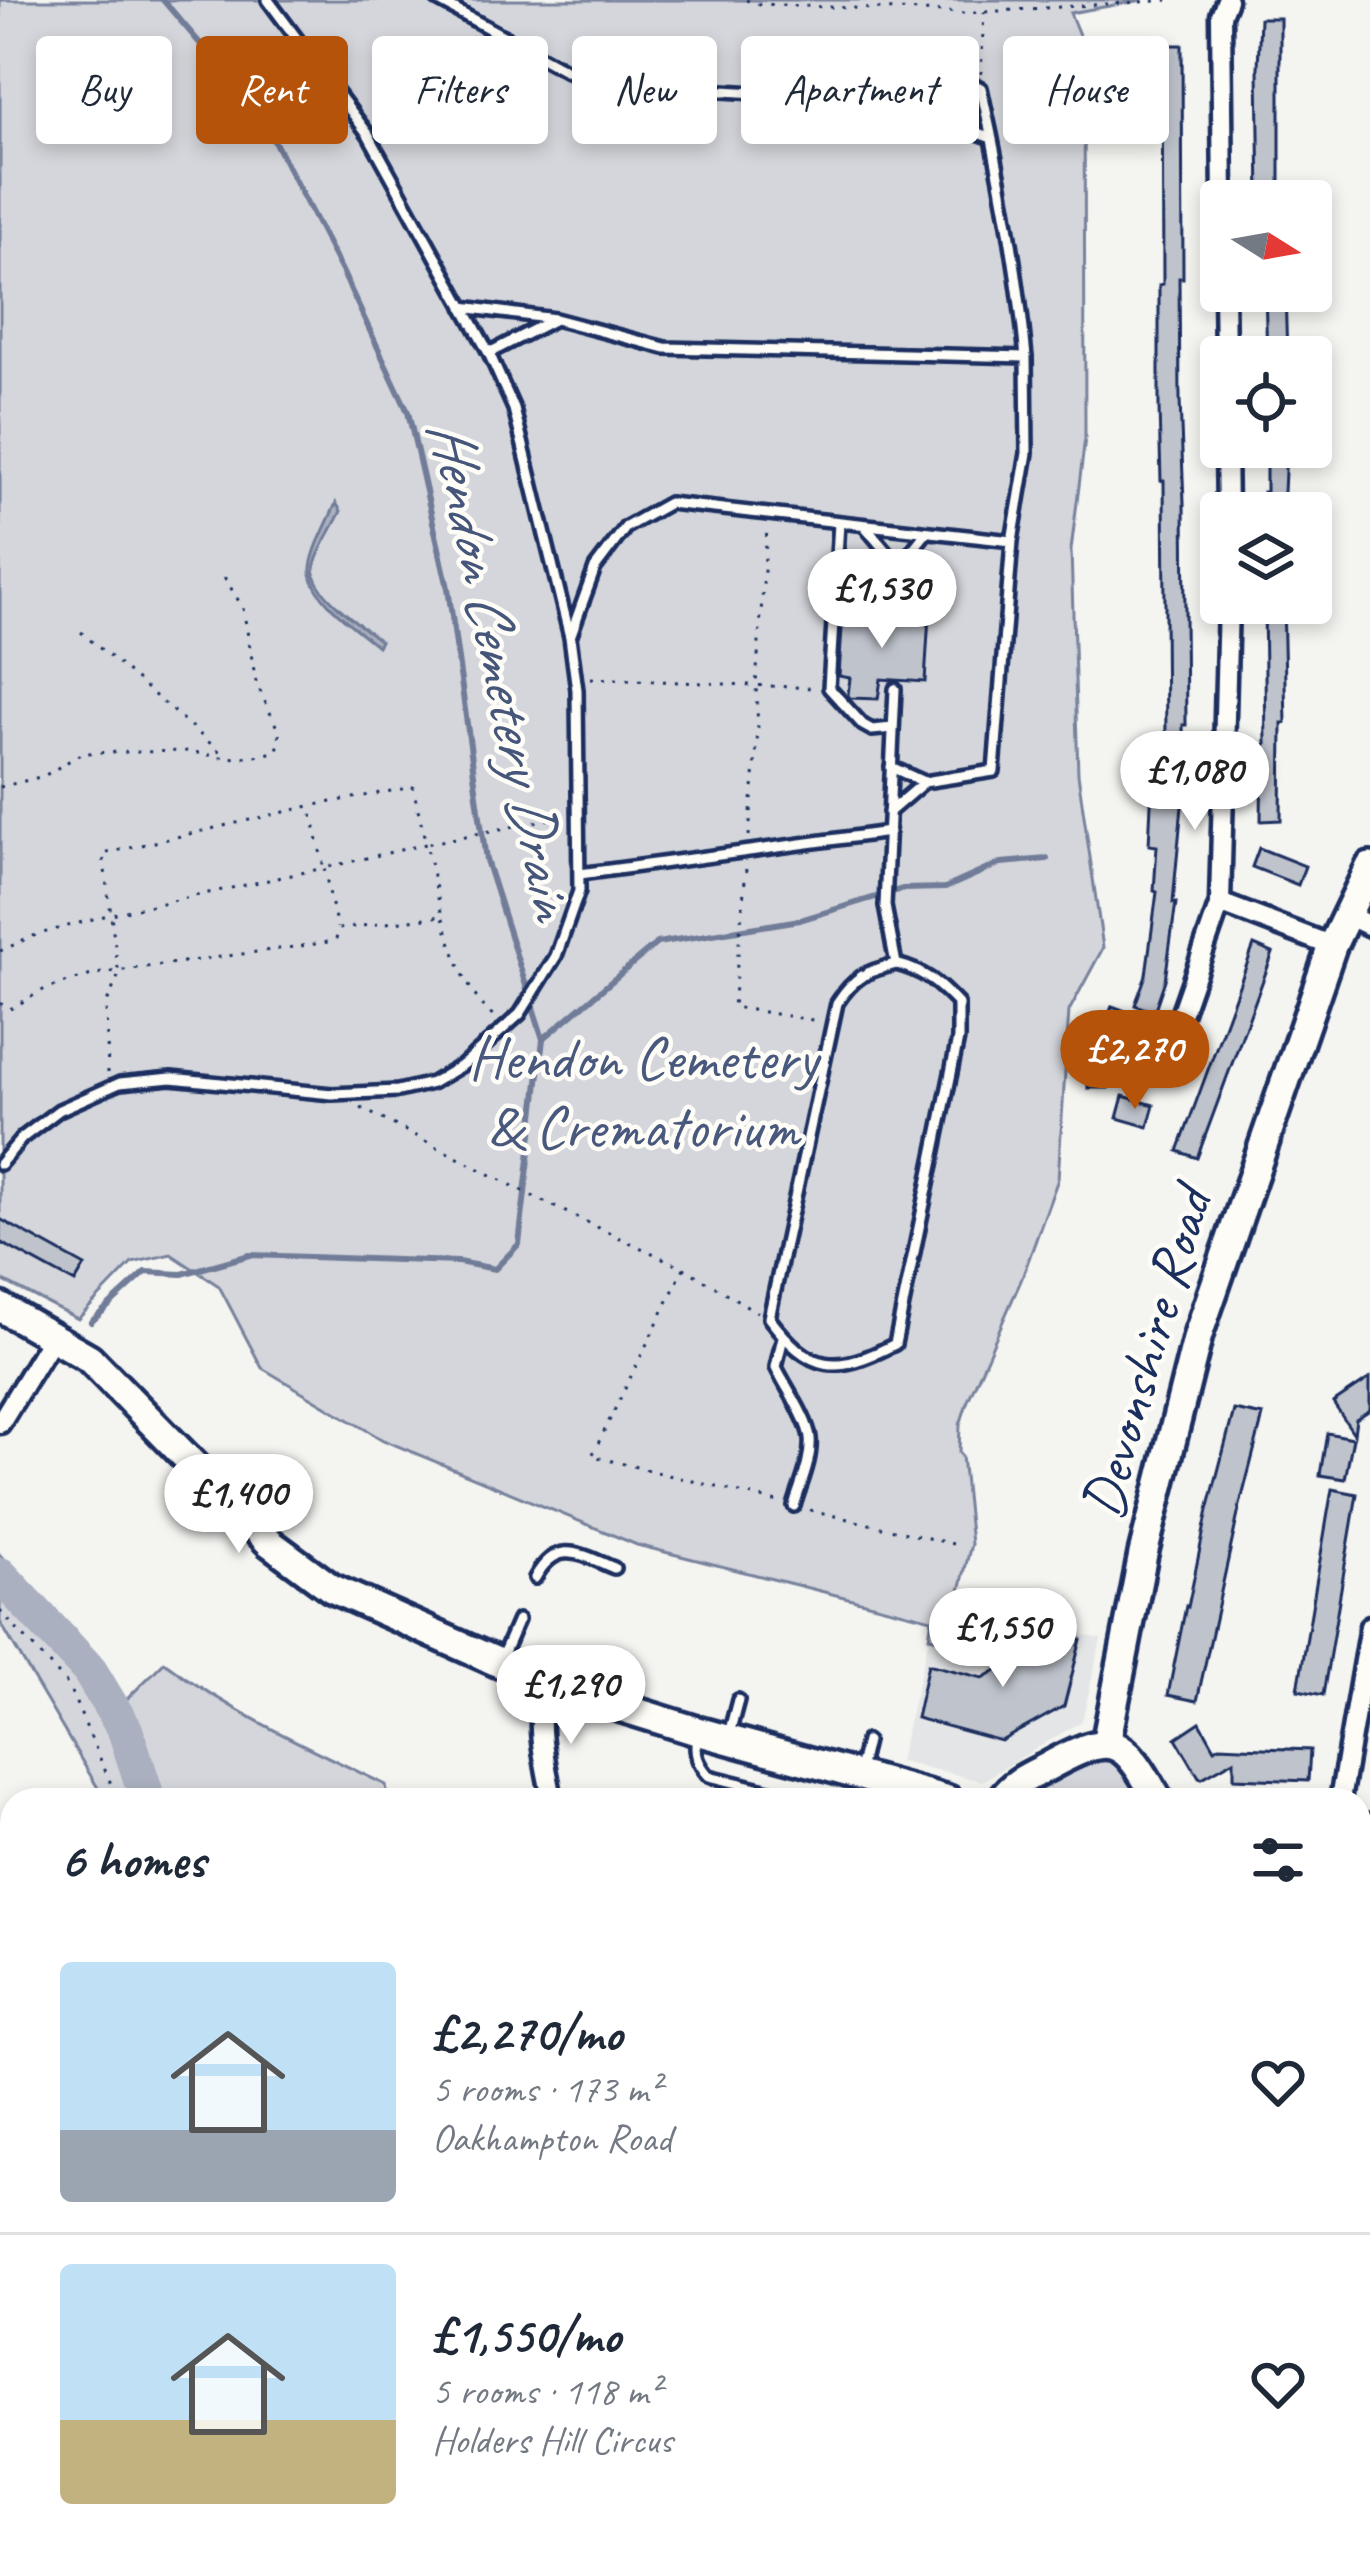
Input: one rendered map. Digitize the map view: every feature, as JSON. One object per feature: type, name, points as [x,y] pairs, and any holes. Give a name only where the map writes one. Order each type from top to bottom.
[{"type":"main road","name":"Devonshire Road","points":[[1106,1744],[1143,1554],[1198,1335],[1332,946],[1358,920],[1370,867]]},
{"type":"main road","points":[[0,1307],[89,1358],[270,1543],[331,1588],[549,1685],[904,1788]]},
{"type":"main road","points":[[1012,1788],[1085,1746],[1106,1744],[1136,1760],[1151,1788]]},
{"type":"street","points":[[1223,180],[1221,15],[1226,0]]},
{"type":"street","points":[[1164,1063],[1220,903],[1227,624]]},
{"type":"street","points":[[1220,903],[1332,946]]},
{"type":"street","points":[[0,1423],[53,1336]]},
{"type":"street","points":[[1342,1788],[1370,1626]]},
{"type":"street","points":[[549,1685],[540,1724],[550,1788]]},
{"type":"lane","points":[[0,1164],[22,1138],[59,1110],[120,1083],[171,1078],[332,1094],[398,1091],[432,1083],[464,1064],[520,1014],[556,956],[579,891],[570,637],[514,409],[489,353],[368,134],[268,0]]},
{"type":"lane","points":[[437,0],[578,77],[741,92]]},
{"type":"lane","points":[[889,812],[924,782],[994,771],[1012,541],[1028,453],[1019,290],[981,88]]},
{"type":"lane","points":[[979,133],[989,137]]},
{"type":"lane","points":[[464,307],[555,319],[665,348],[1026,357]]},
{"type":"lane","points":[[489,353],[555,319]]},
{"type":"lane","points":[[570,637],[595,568],[626,527],[669,503],[1012,541]]},
{"type":"lane","points":[[839,523],[829,688],[863,725],[872,730],[893,728]]},
{"type":"lane","points":[[864,526],[899,567]]},
{"type":"lane","points":[[898,611],[899,567],[926,532]]},
{"type":"lane","points":[[895,689],[885,906],[896,964]]},
{"type":"lane","points":[[891,767],[924,782]]},
{"type":"lane","points":[[580,874],[889,832]]},
{"type":"lane","points":[[896,964],[934,979],[958,1004],[958,1039],[895,1344],[864,1360],[821,1364],[803,1357],[769,1318],[837,1003],[850,983],[872,970],[896,964]]},
{"type":"lane","points":[[783,1337],[776,1367],[810,1439],[794,1506]]},
{"type":"lane","points":[[535,1578],[557,1552],[583,1555],[614,1568]]},
{"type":"lane","points":[[499,1664],[518,1621]]},
{"type":"lane","points":[[727,1739],[738,1700]]},
{"type":"lane","points":[[698,1731],[694,1751],[709,1776],[758,1788]]},
{"type":"lane","points":[[857,1775],[866,1741]]},
{"type":"path","points":[[746,0],[984,12],[1172,0]]},
{"type":"path","points":[[981,88],[984,12]]},
{"type":"path","points":[[368,134],[434,92],[480,24]]},
{"type":"path","points":[[768,515],[755,685],[758,730],[733,1007],[832,1023]]},
{"type":"path","points":[[0,787],[44,776],[82,753],[185,751],[229,758],[276,751],[279,731],[256,682],[243,608],[223,575]]},
{"type":"path","points":[[81,632],[229,758]]},
{"type":"path","points":[[575,677],[829,688]]},
{"type":"path","points":[[108,1088],[106,1005],[120,970],[103,854],[412,787],[458,966],[486,1010],[506,1026]]},
{"type":"path","points":[[0,1003],[10,1010],[45,989],[120,970],[336,940],[338,929],[310,806]]},
{"type":"path","points":[[0,951],[36,935],[111,914],[579,814]]},
{"type":"path","points":[[338,929],[442,916]]},
{"type":"path","points":[[332,1094],[540,1201],[684,1268],[769,1318]]},
{"type":"path","points":[[684,1268],[592,1456],[953,1544]]},
{"type":"path","points":[[0,1611],[68,1685],[113,1788]]},
{"type":"shaded area","points":[[957,1604],[1101,1639],[1082,1721],[982,1781],[899,1761],[929,1637],[948,1640]]},
{"type":"green space","name":"Hendon Cemetery & Crematorium","points":[[0,0],[1143,0],[1070,13],[1079,36],[1003,36],[1003,144],[1084,144],[1085,438],[1071,550],[1078,774],[1103,948],[1069,1011],[1058,1179],[960,1425],[971,1544],[948,1641],[929,1637],[932,1619],[637,1545],[383,1440],[262,1368],[219,1286],[171,1254],[132,1263],[78,1319],[0,1279]]},
{"type":"green space","points":[[0,1555],[90,1654],[122,1704],[164,1662],[244,1714],[386,1788],[98,1788],[0,1622]]},
{"type":"green space","points":[[1096,1758],[1119,1765],[1135,1788],[1043,1788]]},
{"type":"water","points":[[336,503],[341,511],[317,559],[316,581],[341,610],[380,641],[377,646],[335,611],[312,578],[315,551]]},
{"type":"building","points":[[1260,18],[1280,18],[1280,180],[1260,180]]},
{"type":"building","points":[[1169,45],[1182,45],[1183,278],[1179,278],[1186,725],[1176,903],[1165,980],[1154,1012],[1135,1005],[1146,975],[1157,892],[1157,846],[1149,845],[1152,784],[1164,785],[1166,739],[1159,408],[1159,285],[1163,284],[1162,144],[1169,144]]},
{"type":"building","points":[[1266,312],[1286,312],[1286,336],[1266,336]]},
{"type":"building","points":[[1266,468],[1285,468],[1284,492],[1266,492]]},
{"type":"building","points":[[843,612],[890,614],[897,620],[906,614],[929,615],[925,682],[881,679],[878,699],[850,698],[850,678],[839,676]]},
{"type":"building","points":[[1264,624],[1284,624],[1286,723],[1282,723],[1281,820],[1261,821],[1262,746],[1266,745]]},
{"type":"building","points":[[1259,848],[1305,866],[1298,885],[1252,867]]},
{"type":"building","points":[[1254,945],[1273,953],[1197,1158],[1178,1151]]},
{"type":"building","points":[[1112,1006],[1131,1013],[1120,1044],[1107,1039],[1108,1088],[1088,1088],[1087,1055],[1095,1055]]},
{"type":"building","points":[[1123,1096],[1154,1105],[1148,1127],[1117,1118]]},
{"type":"building","points":[[0,1219],[85,1266],[75,1283],[0,1242]]},
{"type":"building","points":[[1370,1378],[1370,1410],[1356,1419],[1354,1434],[1333,1403]]},
{"type":"building","points":[[1234,1410],[1263,1416],[1197,1701],[1168,1695]]},
{"type":"building","points":[[1327,1433],[1353,1438],[1345,1479],[1320,1475]]},
{"type":"building","points":[[1332,1489],[1357,1494],[1323,1695],[1298,1690]]},
{"type":"building","points":[[1031,1627],[1081,1639],[1064,1706],[1001,1741],[916,1718],[928,1664],[983,1678],[1022,1656]]},
{"type":"building","points":[[1200,1722],[1215,1749],[1310,1750],[1308,1781],[1234,1778],[1234,1760],[1199,1777],[1176,1738]]},
{"type":"waterway","name":"Hendon Cemetery Drain","points":[[91,1322],[146,1272],[182,1274],[250,1255],[458,1262],[495,1269],[519,1244],[543,1039],[486,860],[448,588],[408,412],[342,271],[260,114],[163,0]]},
{"type":"waterway","points":[[543,1039],[657,943],[800,920],[902,889],[945,888],[1001,863],[1047,859]]},
{"type":"waterway","points":[[0,1575],[89,1670],[125,1730],[144,1788]]}]
